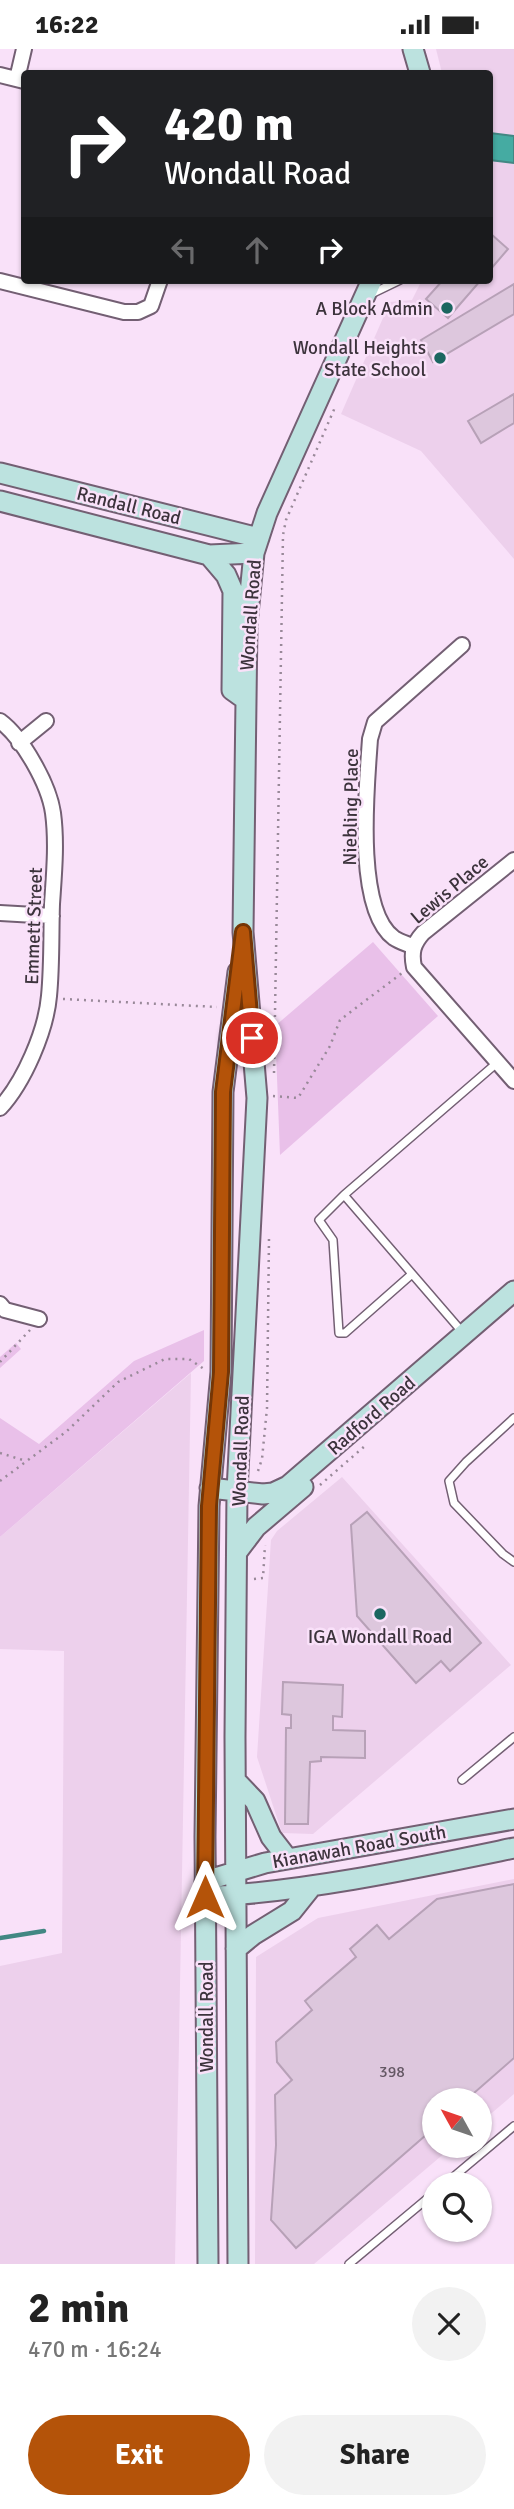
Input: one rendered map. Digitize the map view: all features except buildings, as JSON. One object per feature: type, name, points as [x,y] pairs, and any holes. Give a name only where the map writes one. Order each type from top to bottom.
[{"type":"main road","points":[[413,49],[419,70]]},
{"type":"main road","name":"Wondall Road","points":[[208,2264],[205,1889],[210,1488],[221,1372],[223,1092],[243,932],[247,624],[257,545],[267,513],[368,288]]},
{"type":"main road","name":"Randall Road","points":[[0,473],[257,545]]},
{"type":"main road","name":"Randall Road","points":[[0,501],[209,555],[257,545]]},
{"type":"main road","points":[[209,555],[226,575],[233,591],[232,689],[246,699]]},
{"type":"main road","name":"Wondall Road","points":[[238,2264],[237,1491],[268,1090],[243,932]]},
{"type":"main road","points":[[223,1092],[242,1085],[268,1090]]},
{"type":"main road","name":"Radford Road","points":[[210,1488],[273,1493],[288,1486],[514,1291]]},
{"type":"main road","points":[[237,1552],[256,1527],[321,1470],[323,1456]]},
{"type":"main road","points":[[236,1781],[255,1801],[271,1837],[288,1859]]},
{"type":"main road","name":"Kianawah Road South","points":[[205,1889],[236,1871],[288,1859],[514,1819]]},
{"type":"main road","name":"Kianawah Road South","points":[[205,1889],[237,1895],[312,1886],[514,1848]]},
{"type":"main road","points":[[236,1949],[292,1910],[312,1886]]},
{"type":"street","points":[[22,70],[24,49]]},
{"type":"street","points":[[0,75],[21,80]]},
{"type":"street","points":[[0,281],[124,312],[151,306],[159,284]]},
{"type":"street","name":"Niebling Place","points":[[414,947],[393,937],[382,923],[370,897],[366,866],[370,739],[375,723],[463,645]]},
{"type":"street","name":"Emmett Street","points":[[0,721],[31,758],[44,783],[53,811],[55,844],[49,998],[39,1036],[24,1071],[0,1108]]},
{"type":"street","points":[[19,743],[46,721]]},
{"type":"street","name":"Lewis Place","points":[[414,967],[414,947],[423,933],[514,860]]},
{"type":"street","points":[[0,913],[52,916]]},
{"type":"street","points":[[414,967],[514,1081]]},
{"type":"street","points":[[0,1304],[5,1310],[39,1319]]},
{"type":"lane","points":[[368,288],[391,284]]},
{"type":"lane","points":[[412,1274],[341,1334],[337,1331],[333,1240],[319,1220],[344,1195],[498,1062]]},
{"type":"lane","points":[[344,1195],[464,1334]]},
{"type":"lane","points":[[514,1418],[466,1461],[449,1481],[454,1503],[514,1562]]},
{"type":"lane","points":[[462,1780],[514,1737]]},
{"type":"lane","points":[[459,2172],[514,2126]]},
{"type":"lane","points":[[349,2264],[422,2203]]},
{"type":"path","points":[[341,395],[286,520],[283,535],[268,1090],[298,1098],[330,1046],[340,1020],[393,979],[414,967]]},
{"type":"path","points":[[49,998],[217,1007]]},
{"type":"path","points":[[258,1471],[262,1459],[267,1408],[269,1229]]},
{"type":"path","points":[[0,1362],[20,1344],[39,1319]]},
{"type":"path","points":[[0,1481],[67,1431],[118,1382],[165,1359],[189,1359],[207,1371]]},
{"type":"path","points":[[0,1453],[26,1461]]},
{"type":"shaded area","name":"Wondall Heights State School","points":[[436,49],[514,49],[514,559],[421,451],[341,414],[390,302],[412,300],[420,284],[493,284],[493,70],[441,70]]},
{"type":"shaded area","points":[[493,133],[514,136],[514,163],[493,160]]},
{"type":"shaded area","points":[[373,942],[438,1016],[280,1155],[275,1026]]},
{"type":"shaded area","points":[[204,1330],[204,1361],[0,1537],[0,1418],[39,1444],[134,1361]]},
{"type":"shaded area","points":[[16,1343],[21,1349],[0,1368],[0,1357]]},
{"type":"shaded area","points":[[191,1373],[175,2264],[0,2264],[0,1966],[62,1953],[64,1651],[0,1649],[0,1537]]},
{"type":"shaded area","points":[[342,1477],[511,1665],[313,1834],[282,1833],[257,1757],[271,1540],[277,1531]]},
{"type":"shaded area","points":[[514,1879],[514,2094],[492,2113],[492,2088],[422,2088],[422,2158],[439,2158],[314,2264],[255,2264],[256,1957],[318,1918]]},
{"type":"waterway","points":[[0,1938],[44,1931]]},
{"type":"place","name":"A Block Admin","points":[[447,308]]},
{"type":"place","name":"Wondall Heights State School","points":[[440,358]]},
{"type":"place","name":"IGA Wondall Road","points":[[380,1614]]},
{"type":"route","points":[[205,1897],[209,1506],[221,1372],[223,1092],[243,932],[252,1038]]}]
